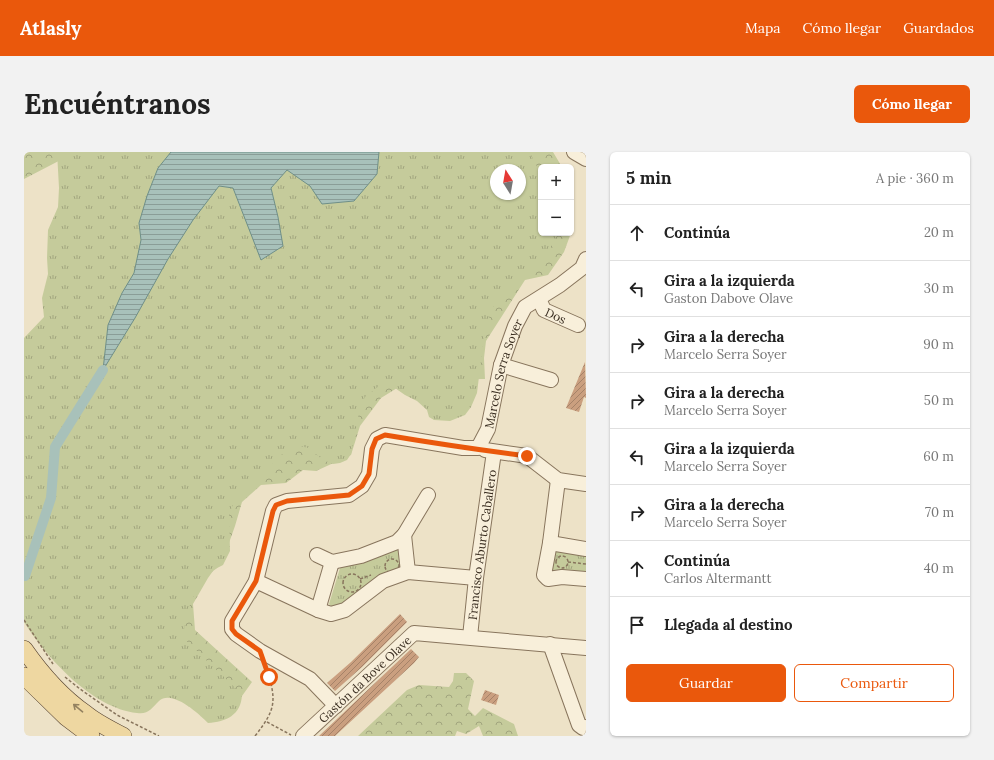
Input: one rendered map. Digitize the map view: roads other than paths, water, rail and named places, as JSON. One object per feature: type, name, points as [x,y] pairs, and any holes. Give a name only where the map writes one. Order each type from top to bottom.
[{"type":"main road","points":[[24,649],[42,672],[66,698],[84,713],[94,732]]},
{"type":"main road","points":[[24,676],[66,717],[94,732],[123,736]]},
{"type":"street","points":[[574,152],[586,158]]},
{"type":"street","name":"Marcelo Serra Soyer","points":[[478,448],[488,429],[501,365],[525,307],[560,285],[582,268],[586,259]]},
{"type":"street","name":"Dos","points":[[539,299],[544,310],[578,325]]},
{"type":"street","points":[[501,365],[551,380]]},
{"type":"street","points":[[336,706],[310,680],[260,651],[236,634],[232,629],[232,621],[256,581],[273,511],[276,505],[287,501],[349,495],[362,486],[369,474],[372,449],[376,439],[385,435],[463,448],[478,448],[494,452],[527,456],[558,480],[586,484]]},
{"type":"street","name":"Francisco Aburto Caballero","points":[[470,637],[476,578],[494,452]]},
{"type":"street","points":[[558,480],[550,543],[544,575],[548,579],[562,577],[586,579]]},
{"type":"street","points":[[317,555],[332,562],[361,556],[397,542],[404,535],[428,495]]},
{"type":"street","points":[[404,535],[408,572]]},
{"type":"street","points":[[550,543],[586,549]]},
{"type":"street","points":[[318,610],[332,562]]},
{"type":"street","points":[[256,581],[318,610],[331,614],[345,610],[383,581],[408,572],[476,578]]},
{"type":"street","name":"Gastón da Bove Olave","points":[[303,736],[414,633],[586,648]]},
{"type":"street","points":[[550,644],[579,725],[583,730]]},
{"type":"water","points":[[171,152],[379,152],[377,174],[354,201],[322,204],[310,186],[287,170],[271,188],[283,246],[261,260],[233,188],[219,186],[193,220],[168,259],[135,318],[103,370],[108,325],[122,293],[134,273],[141,240],[139,223],[147,196],[158,168]]},
{"type":"waterway","points":[[25,576],[51,498],[55,447],[103,370]]}]
